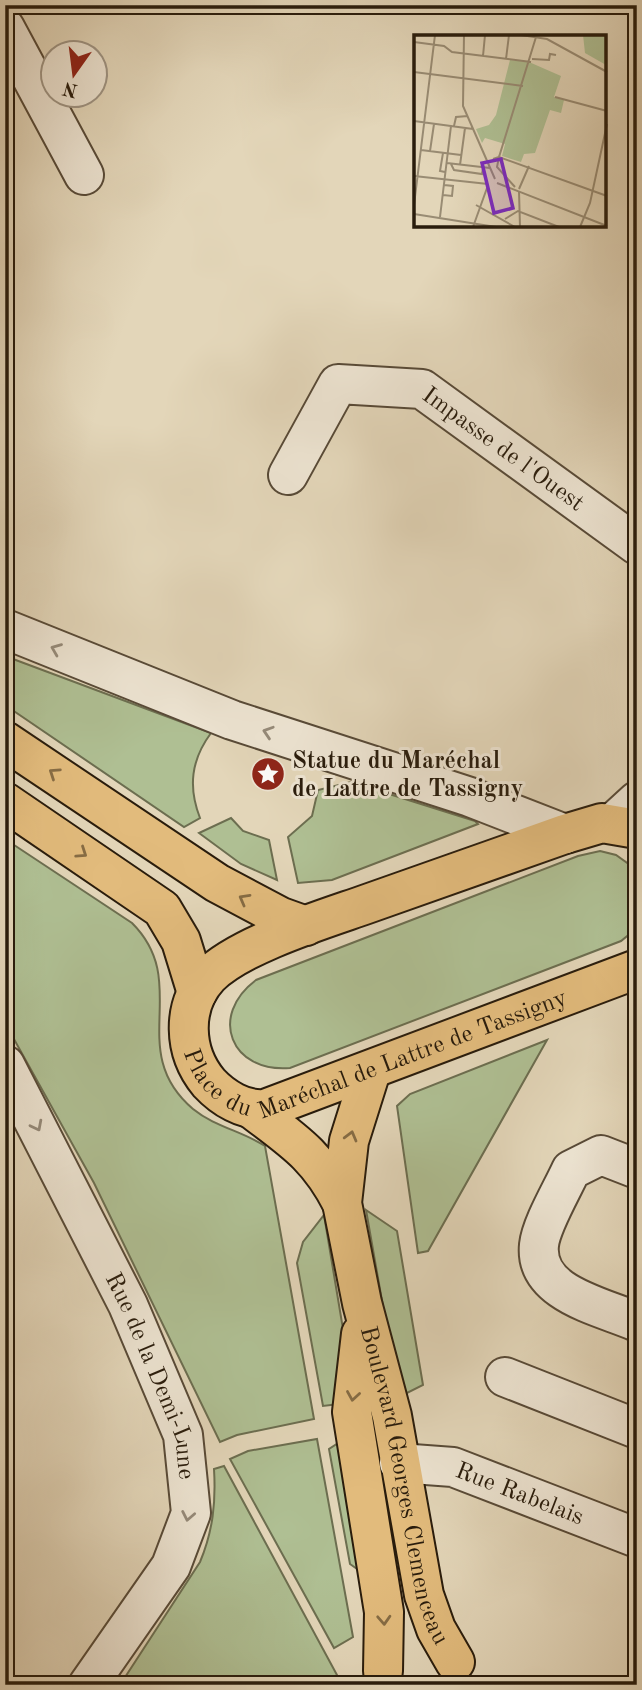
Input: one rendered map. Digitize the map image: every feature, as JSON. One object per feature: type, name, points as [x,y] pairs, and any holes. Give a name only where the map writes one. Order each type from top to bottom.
[{"type":"main road","points":[[5,741],[217,883],[281,917],[306,926]]},
{"type":"main road","points":[[5,802],[162,909],[181,941],[197,993]]},
{"type":"main road","name":"Place du Maréchal de Lattre de Tassigny","points":[[629,818],[565,834],[306,926],[234,958],[213,973],[197,993],[188,1023],[189,1041],[195,1060],[214,1087],[253,1110],[278,1105],[633,973]]},
{"type":"main road","points":[[342,1203],[349,1141],[371,1071]]},
{"type":"main road","points":[[253,1110],[311,1154],[329,1177],[342,1203]]},
{"type":"main road","name":"Boulevard Georges Clemenceau","points":[[342,1203],[362,1303],[392,1416],[429,1615],[462,1673]]},
{"type":"main road","name":"Boulevard Georges Clemenceau","points":[[362,1303],[352,1412],[384,1612],[378,1681]]},
{"type":"main road","points":[[378,1681],[390,1662],[411,1649],[435,1650],[462,1673]]},
{"type":"street","points":[[5,29],[84,175]]},
{"type":"street","name":"Impasse de l'Ouest","points":[[288,475],[338,384],[422,389],[637,545]]},
{"type":"street","points":[[5,629],[232,720],[470,797],[565,834]]},
{"type":"street","name":"Rue de la Demi-Lune","points":[[5,1065],[128,1306],[183,1434],[191,1513],[171,1566],[88,1685]]},
{"type":"street","points":[[637,1169],[601,1155],[571,1170],[539,1243],[540,1270],[556,1287],[637,1322]]},
{"type":"street","points":[[505,1377],[637,1429]]},
{"type":"street","name":"Rue Rabelais","points":[[399,1463],[453,1467],[637,1538]]},
{"type":"green space","points":[[5,656],[211,733],[199,753],[194,774],[194,795],[200,818],[184,827],[5,705]]},
{"type":"green space","points":[[351,782],[478,824],[332,880],[298,883],[288,837],[312,816],[318,790]]},
{"type":"green space","points":[[231,818],[243,831],[269,840],[277,880],[241,864],[199,833]]},
{"type":"green space","points":[[5,839],[132,923],[149,946],[158,970],[159,1040],[163,1064],[173,1087],[201,1115],[265,1146],[314,1419],[237,1435],[220,1442],[94,1183],[5,1023]]},
{"type":"green space","points":[[600,851],[616,855],[637,870],[637,928],[621,941],[290,1068],[270,1067],[253,1061],[241,1052],[233,1039],[230,1025],[233,1010],[241,994],[256,980],[578,856]]},
{"type":"green space","points":[[547,1040],[428,1251],[418,1253],[397,1106],[410,1094]]},
{"type":"green space","points":[[366,1210],[397,1231],[423,1385],[399,1397]]},
{"type":"green space","points":[[324,1215],[346,1347],[339,1404],[323,1406],[297,1263],[303,1242]]},
{"type":"green space","points":[[317,1439],[353,1637],[334,1648],[230,1459],[248,1451]]},
{"type":"green space","points":[[343,1440],[367,1576],[350,1564],[329,1449]]},
{"type":"green space","points":[[224,1466],[337,1675],[325,1685],[120,1685],[200,1562],[213,1516],[214,1469]]},
{"type":"place","name":"Statue du Maréchal de Lattre de Tassigny","points":[[268,774]]}]
